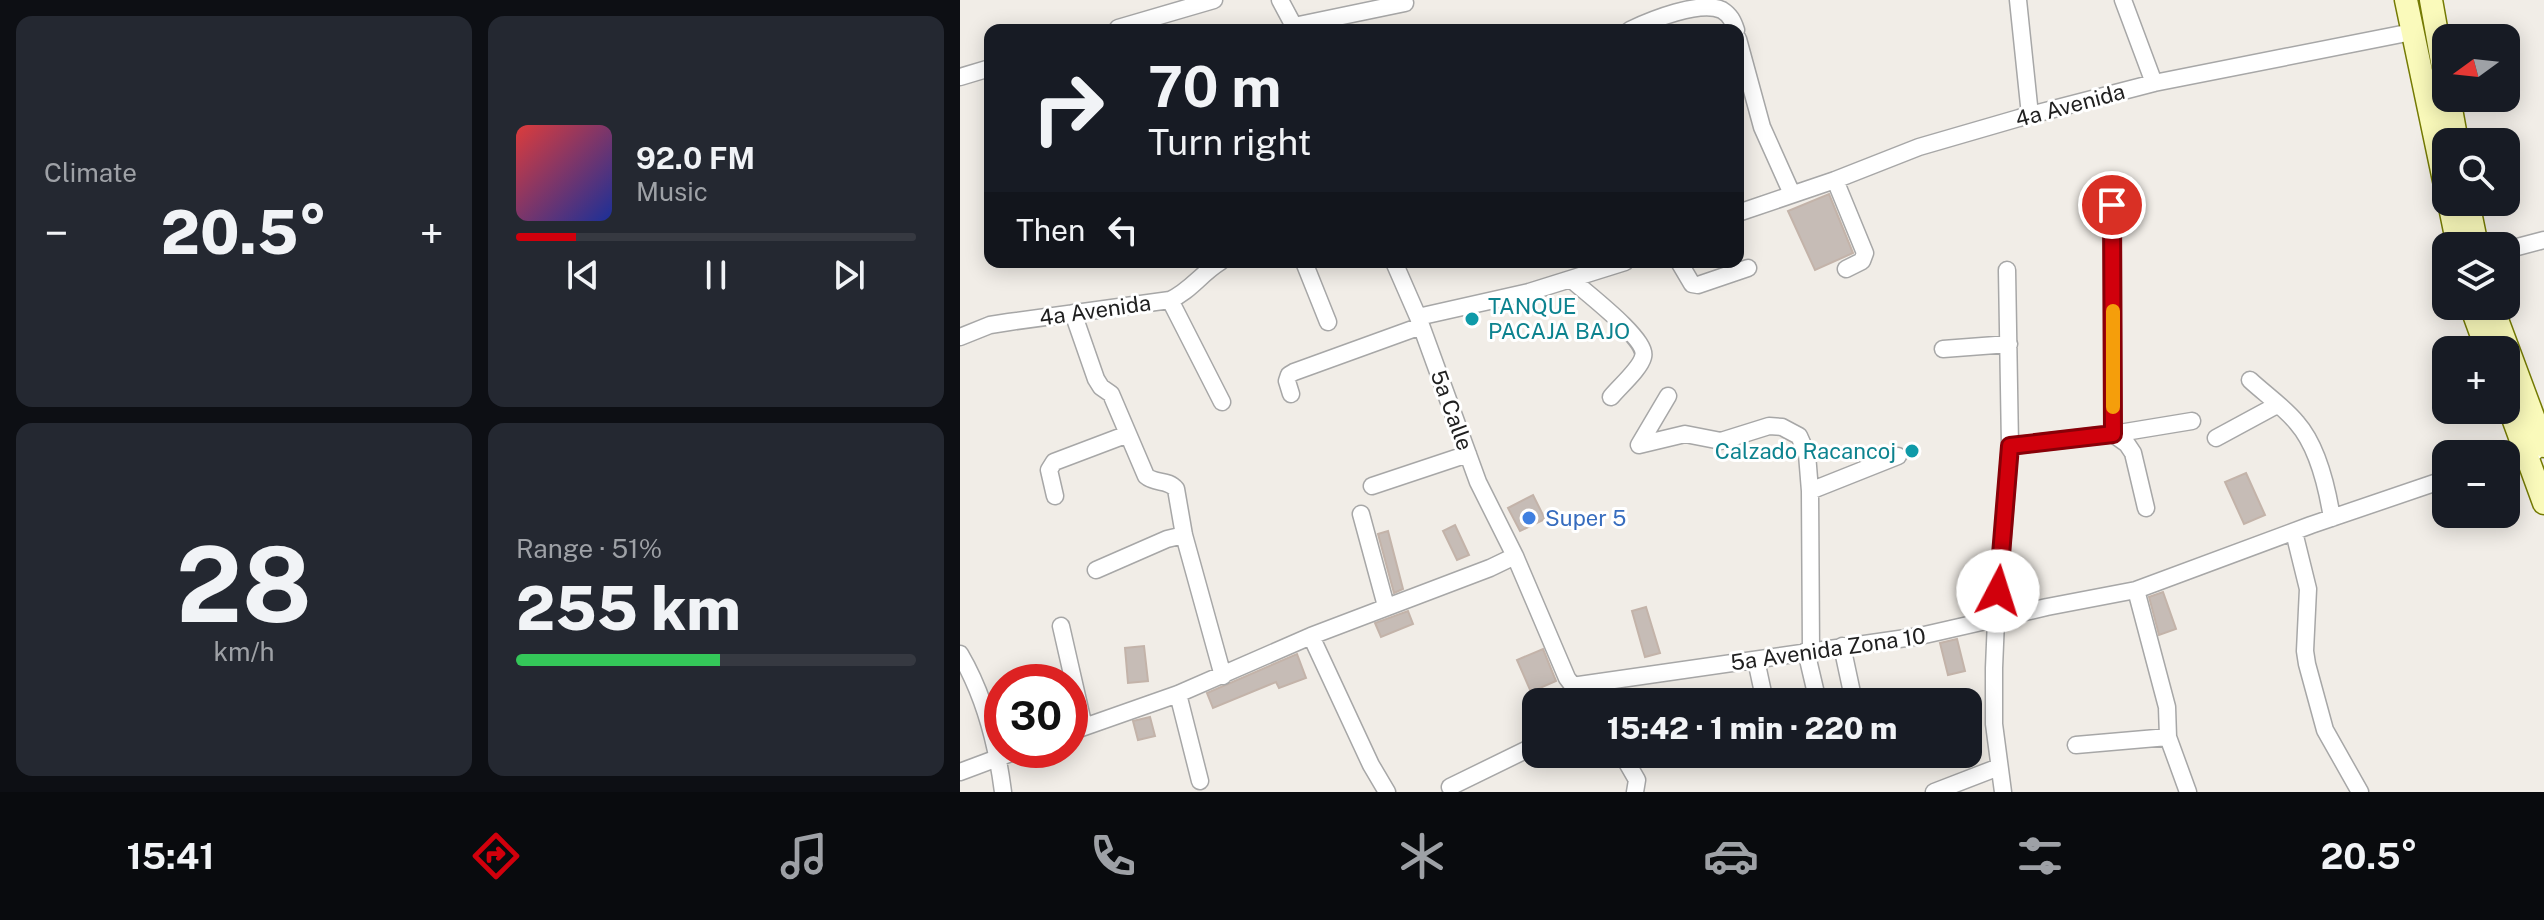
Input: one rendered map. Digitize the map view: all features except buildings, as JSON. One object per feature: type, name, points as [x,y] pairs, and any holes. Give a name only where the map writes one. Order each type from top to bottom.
[{"type":"street","points":[[1132,24],[1214,0]]},
{"type":"street","points":[[1280,0],[1293,24]]},
{"type":"street","points":[[2018,0],[2030,115]]},
{"type":"street","points":[[2123,0],[2154,83]]},
{"type":"street","points":[[2406,0],[2412,32],[2441,128]]},
{"type":"street","points":[[2431,0],[2435,24]]},
{"type":"street","points":[[1313,24],[1405,3]]},
{"type":"street","points":[[1643,24],[1689,9],[1714,8],[1731,17],[1734,24]]},
{"type":"street","name":"4a Avenida","points":[[1744,211],[1919,147],[2030,115],[2154,83],[2412,32]]},
{"type":"street","points":[[960,77],[984,70]]},
{"type":"street","points":[[1744,77],[1762,127],[1792,194]]},
{"type":"street","points":[[1835,180],[1865,253],[1862,261],[1846,269]]},
{"type":"street","points":[[2112,205],[2113,434]]},
{"type":"street","points":[[2520,246],[2544,240]]},
{"type":"street","name":"4a Avenida","points":[[960,337],[990,325],[1170,300],[1211,268]]},
{"type":"street","points":[[1306,268],[1328,322]]},
{"type":"street","name":"5a Calle","points":[[1397,268],[1420,322],[1478,482],[1515,556],[1572,686]]},
{"type":"street","points":[[1291,394],[1287,381],[1294,372],[1420,322],[1607,268]]},
{"type":"street","points":[[1683,268],[1692,284],[1698,285],[1748,268]]},
{"type":"street","points":[[2003,792],[1994,724],[1996,620],[2010,446],[2007,270]]},
{"type":"street","points":[[1572,280],[1628,329],[1643,348],[1643,360],[1611,397]]},
{"type":"street","points":[[1170,300],[1222,402]]},
{"type":"street","points":[[1073,313],[1096,379],[1111,394],[1146,476],[1176,489],[1184,535],[1223,676]]},
{"type":"street","points":[[2496,320],[2544,503]]},
{"type":"street","points":[[1943,349],[2009,344]]},
{"type":"street","points":[[2250,380],[2297,423],[2307,437],[2328,495],[2332,518]]},
{"type":"street","points":[[1668,396],[1639,445],[1685,434],[1721,441],[1763,427],[1782,427],[1799,436],[1804,443],[1810,491],[1809,651],[1816,688]]},
{"type":"street","points":[[2216,438],[2277,405]]},
{"type":"street","points":[[2010,446],[2192,421]]},
{"type":"street","points":[[2517,424],[2530,453]]},
{"type":"street","points":[[1055,496],[1049,470],[1054,462],[1128,434]]},
{"type":"street","points":[[2113,434],[2133,453],[2146,508]]},
{"type":"street","points":[[1372,486],[1468,454]]},
{"type":"street","points":[[1810,491],[1898,456]]},
{"type":"street","name":"5a Avenida Zona 10","points":[[1572,686],[1920,636],[2136,590],[2432,484]]},
{"type":"street","points":[[1361,514],[1386,606]]},
{"type":"street","points":[[2294,532],[2308,589],[2307,664],[2325,730],[2360,792]]},
{"type":"street","points":[[1096,570],[1167,539],[1184,535]]},
{"type":"street","points":[[1088,726],[1178,694],[1311,636],[1515,556]]},
{"type":"street","points":[[2136,590],[2167,707],[2168,737],[2188,792]]},
{"type":"street","points":[[1061,626],[1067,664]]},
{"type":"street","points":[[1311,636],[1371,765],[1387,792]]},
{"type":"street","points":[[1842,646],[1851,688]]},
{"type":"street","points":[[960,654],[984,714]]},
{"type":"street","points":[[1756,660],[1762,688]]},
{"type":"street","points":[[1178,694],[1200,781]]},
{"type":"street","points":[[2076,745],[2168,737]]},
{"type":"street","points":[[1450,787],[1477,785],[1522,754]]},
{"type":"street","points":[[960,772],[984,763]]},
{"type":"street","points":[[1934,792],[1999,767]]},
{"type":"street","points":[[1000,768],[1003,792]]},
{"type":"street","points":[[1630,768],[1637,780],[1635,792]]},
{"type":"slow traffic","points":[[2113,311],[2113,407]]},
{"type":"place","name":"TANQUE PACAJA BAJO","points":[[1472,319]]},
{"type":"place","name":"Calzado Racancoj","points":[[1912,451]]},
{"type":"place","name":"Super 5","points":[[1529,518]]},
{"type":"route","points":[[1998,591],[2010,446],[2113,434],[2112,205]]}]
